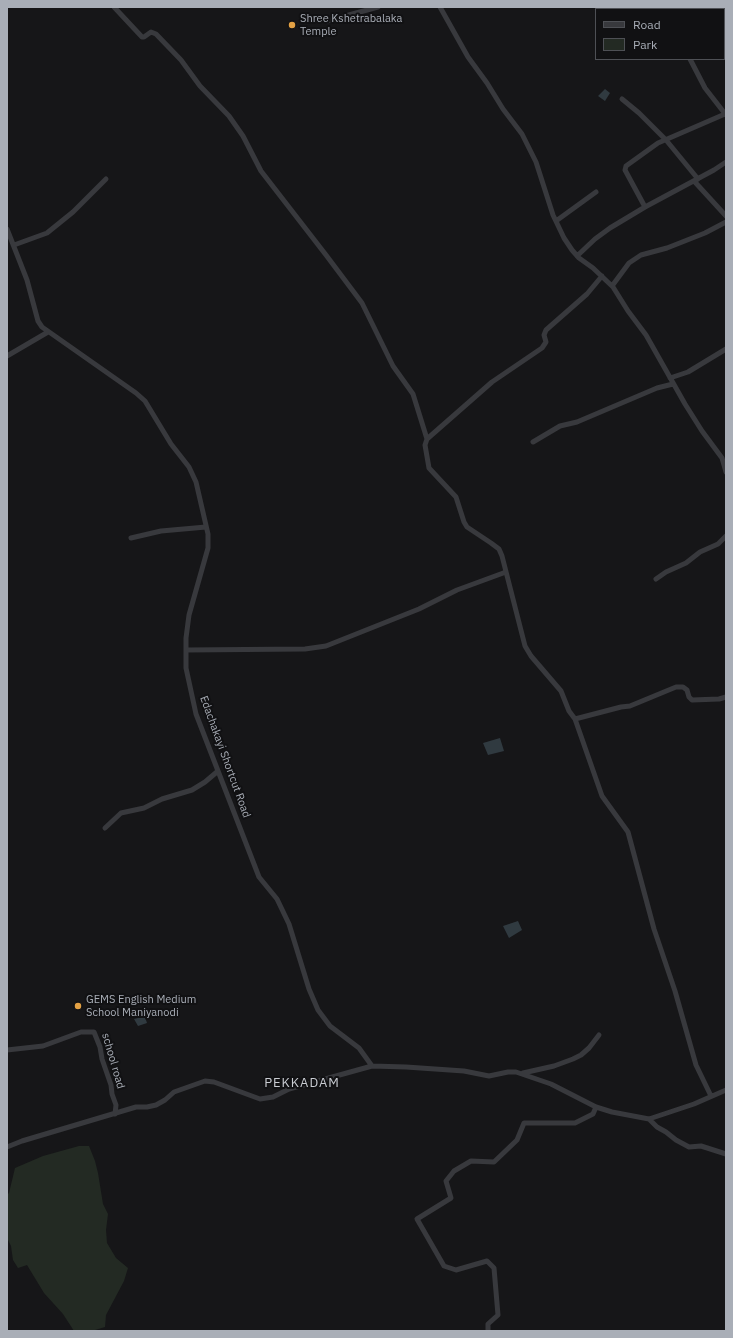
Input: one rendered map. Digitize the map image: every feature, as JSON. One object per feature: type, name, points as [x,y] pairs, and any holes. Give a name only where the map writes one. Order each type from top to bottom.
[{"type":"street","points":[[114,7],[142,37],[151,32],[156,34],[181,60],[200,86],[229,116],[243,136],[261,171],[362,303],[393,366],[413,394],[427,439],[426,445],[429,468],[456,497],[467,527],[498,549],[505,562],[506,572],[525,646],[530,656],[561,691],[574,719],[602,796],[628,832],[654,929],[675,991],[696,1065],[711,1096]]},
{"type":"street","points":[[326,21],[378,7]]},
{"type":"street","points":[[440,7],[468,57],[487,83],[503,110],[522,134],[538,167],[548,200],[564,238],[577,256],[612,286],[646,335],[673,384],[702,431],[724,457],[726,472]]},
{"type":"street","points":[[645,208],[625,170],[626,166],[658,143],[726,115],[705,88],[691,60]]},
{"type":"street","points":[[622,99],[639,113],[666,140],[696,180],[726,216]]},
{"type":"street","points":[[577,256],[610,228],[726,162]]},
{"type":"street","points":[[14,245],[47,233],[73,212],[106,179]]},
{"type":"street","points":[[556,221],[596,192]]},
{"type":"street","points":[[612,286],[629,263],[641,255],[668,248],[705,233],[726,222]]},
{"type":"street","name":"Edachakayi Shortcut Road","points":[[7,229],[27,280],[38,321],[42,327],[136,392],[145,401],[196,482],[206,527],[208,548],[189,615],[186,638],[186,668],[196,714],[259,877],[277,899],[289,924],[306,982],[318,1010],[330,1026],[359,1048],[372,1066]]},
{"type":"street","points":[[427,439],[492,382],[542,348],[546,342],[544,335],[546,330],[587,294],[602,276]]},
{"type":"street","points":[[7,356],[48,332]]},
{"type":"street","points":[[670,378],[688,372],[726,349]]},
{"type":"street","points":[[533,442],[560,426],[577,422],[657,388],[673,384]]},
{"type":"street","points":[[131,538],[161,531],[206,527]]},
{"type":"street","points":[[656,580],[666,572],[686,563],[700,552],[718,544],[726,536]]},
{"type":"street","points":[[186,650],[305,649],[326,646],[419,609],[457,590],[506,572]]},
{"type":"street","points":[[574,719],[630,706],[676,687],[683,687],[687,690],[689,697],[692,700],[719,699],[726,697]]},
{"type":"street","points":[[105,828],[121,813],[144,808],[192,790],[205,782],[218,771]]},
{"type":"street","name":"school road","points":[[7,1050],[43,1046],[80,1032],[94,1032],[111,1085],[112,1094],[116,1105],[115,1114]]},
{"type":"street","points":[[7,1147],[22,1141],[136,1107],[147,1107],[156,1104],[165,1100],[174,1092],[205,1081],[214,1082],[260,1099],[273,1097],[289,1089],[372,1066],[464,1071],[489,1076],[508,1072],[522,1073],[549,1068],[573,1059],[581,1055],[589,1048],[599,1036]]},
{"type":"street","points":[[522,1073],[551,1084],[596,1107],[612,1112],[649,1119],[694,1104],[726,1090]]},
{"type":"street","points":[[488,1331],[488,1324],[498,1315],[494,1268],[487,1261],[456,1270],[444,1266],[417,1219],[451,1198],[446,1181],[454,1172],[472,1161],[494,1162],[517,1140],[524,1123],[575,1123],[593,1114],[596,1107]]},
{"type":"street","points":[[649,1119],[657,1128],[689,1147],[701,1146],[726,1154]]},
{"type":"green space","points":[[79,1146],[89,1146],[95,1161],[103,1204],[108,1214],[106,1230],[107,1243],[116,1258],[128,1268],[124,1281],[106,1315],[105,1327],[92,1331],[74,1331],[63,1314],[44,1293],[27,1265],[18,1268],[13,1260],[11,1246],[7,1238],[7,1195],[9,1193],[15,1168],[43,1156]]},
{"type":"shaded area","points":[[605,89],[610,93],[605,101],[598,96]]},
{"type":"shaded area","points":[[500,738],[504,751],[488,755],[483,743]]},
{"type":"shaded area","points":[[518,921],[522,930],[509,938],[503,926]]},
{"type":"shaded area","points":[[145,1017],[147,1023],[138,1026],[134,1019]]},
{"type":"place","name":"Shree Kshetrabalaka Temple","points":[[292,25]]},
{"type":"place","name":"GEMS English Medium School Maniyanodi","points":[[78,1006]]},
{"type":"district","name":"PEKKADAM","points":[[302,1083]]}]
